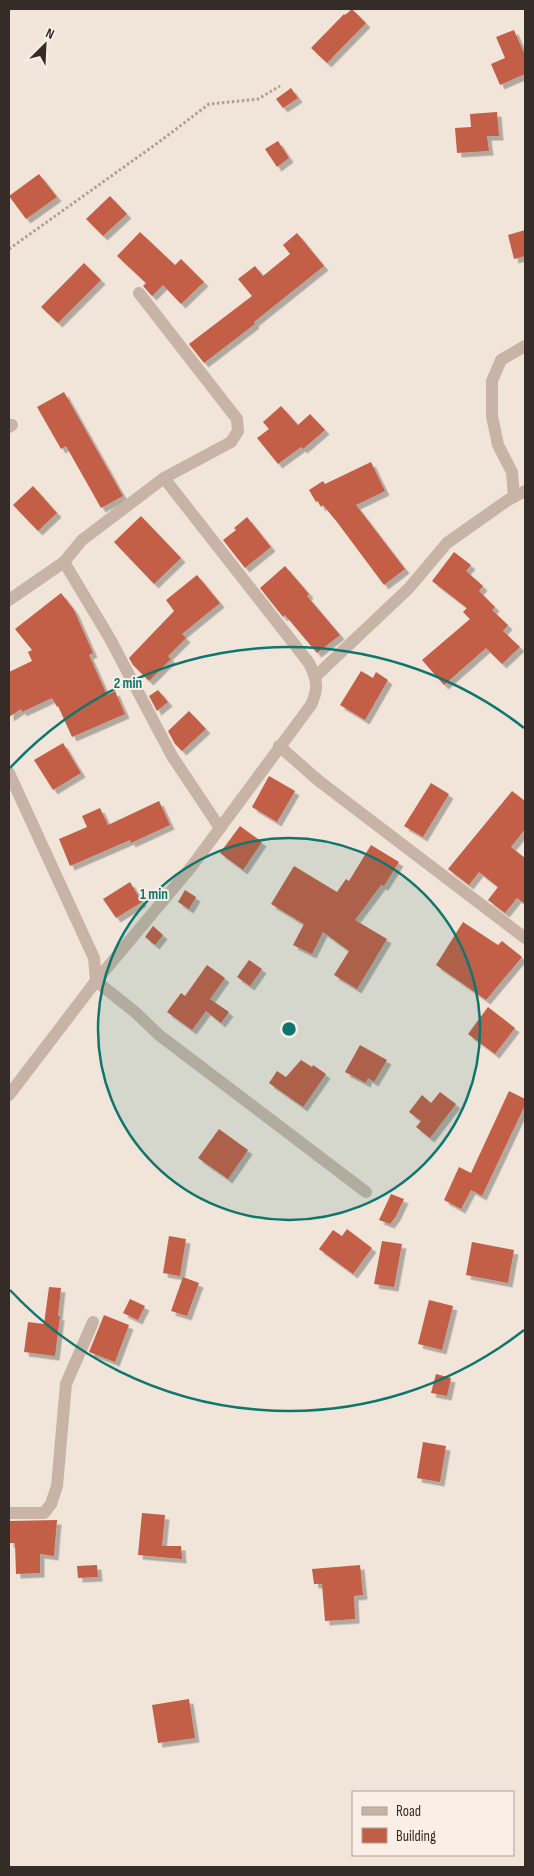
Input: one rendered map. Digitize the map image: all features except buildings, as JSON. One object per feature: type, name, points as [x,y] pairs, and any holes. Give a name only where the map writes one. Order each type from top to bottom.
[{"type":"street","points":[[9,600],[64,562],[82,540],[164,478],[231,442],[238,430],[238,419],[139,292]]},
{"type":"street","points":[[316,676],[409,588],[447,543],[520,494],[512,472],[498,444],[492,416],[492,381],[501,360],[525,346]]},
{"type":"street","points":[[9,1095],[96,981],[192,866],[311,705],[317,689],[316,676],[309,663],[164,478]]},
{"type":"street","points":[[64,562],[109,637],[172,756],[220,828]]},
{"type":"street","points":[[279,746],[319,781],[525,938]]},
{"type":"street","points":[[9,773],[94,958],[96,981],[135,1012],[159,1035],[366,1192]]},
{"type":"street","points":[[9,1513],[44,1513],[51,1504],[57,1486],[66,1384],[93,1322]]},
{"type":"path","points":[[9,249],[209,104],[258,99],[280,86]]}]
